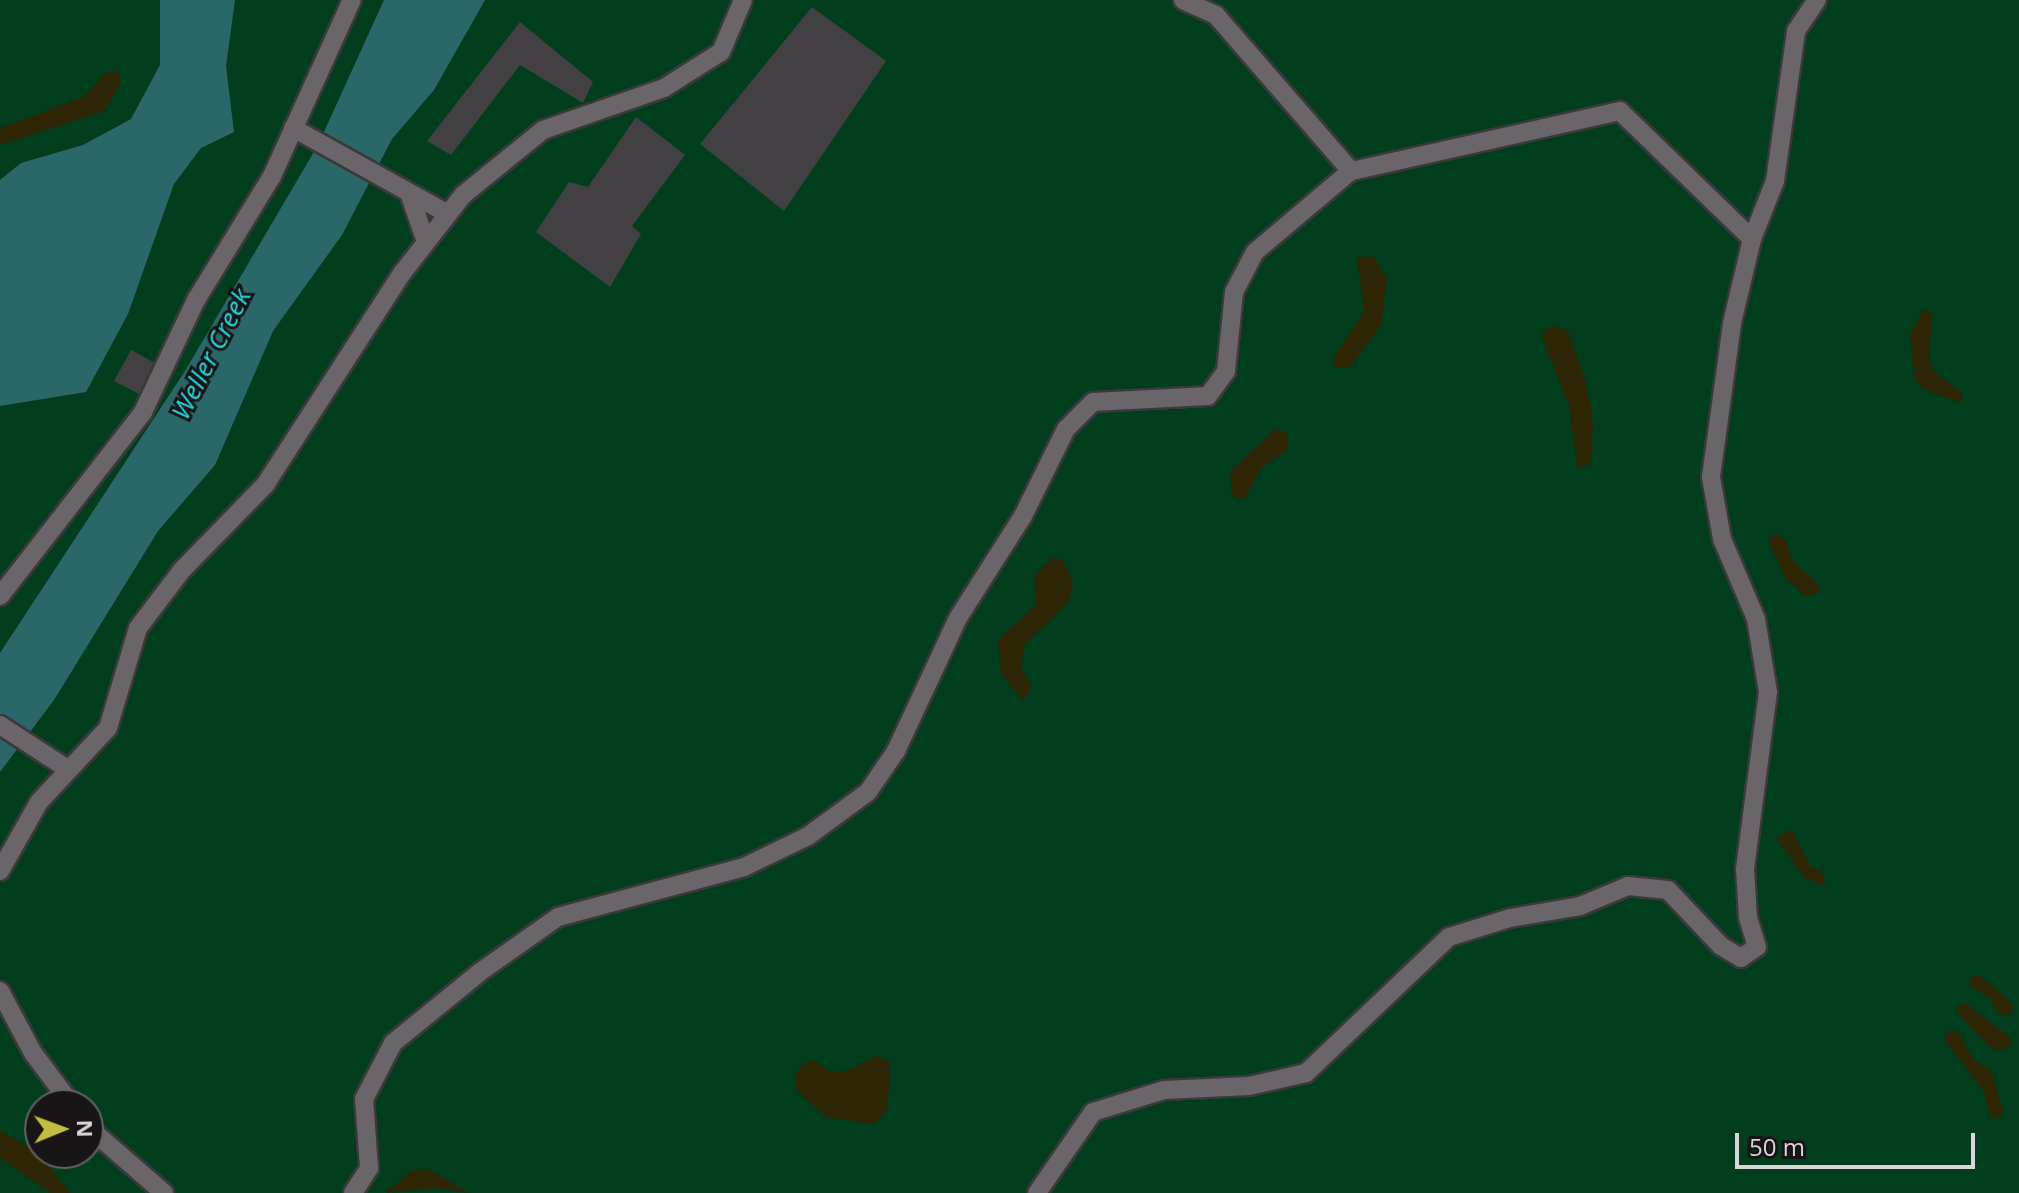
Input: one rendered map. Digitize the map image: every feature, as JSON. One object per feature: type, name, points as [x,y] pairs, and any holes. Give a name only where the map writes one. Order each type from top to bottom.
[{"type":"lane","points":[[0,596],[143,412],[196,300],[272,176],[352,0]]},
{"type":"lane","points":[[0,871],[39,802],[108,728],[138,628],[182,570],[265,485],[426,242],[463,195],[543,130],[664,88],[721,52],[743,0]]},
{"type":"lane","points":[[1183,0],[1216,15],[1351,171]]},
{"type":"lane","points":[[1037,1193],[1093,1112],[1164,1090],[1249,1086],[1306,1073],[1449,937],[1510,918],[1580,906],[1628,886],[1668,890],[1721,946],[1741,958],[1757,947],[1748,918],[1745,869],[1768,692],[1756,619],[1722,539],[1711,477],[1732,323],[1752,239],[1775,181],[1796,31],[1817,0]]},
{"type":"lane","points":[[353,1193],[369,1168],[364,1099],[393,1043],[480,972],[558,917],[744,867],[808,836],[868,792],[896,751],[958,618],[1023,516],[1066,429],[1093,402],[1208,396],[1226,371],[1234,292],[1255,252],[1351,171],[1620,111],[1752,239]]},
{"type":"lane","points":[[293,128],[448,214]]},
{"type":"lane","points":[[403,189],[426,242]]},
{"type":"lane","points":[[0,725],[69,770]]},
{"type":"lane","points":[[0,991],[33,1053],[60,1089]]},
{"type":"lane","points":[[104,1141],[164,1193]]},
{"type":"green space","points":[[0,0],[2019,0],[2019,1193],[0,1193]]},
{"type":"sand","points":[[120,70],[119,87],[104,111],[0,145],[0,128],[85,96],[104,74]]},
{"type":"sand","points":[[1373,256],[1387,279],[1381,325],[1349,368],[1334,368],[1333,358],[1364,312],[1357,258]]},
{"type":"sand","points":[[1924,309],[1932,313],[1929,358],[1933,371],[1962,392],[1961,403],[1923,389],[1914,378],[1910,334]]},
{"type":"sand","points":[[1554,326],[1568,331],[1586,383],[1593,425],[1590,466],[1577,467],[1569,406],[1542,338],[1544,330]]},
{"type":"sand","points":[[1277,428],[1288,435],[1288,449],[1261,468],[1244,500],[1232,496],[1230,471]]},
{"type":"sand","points":[[1776,534],[1786,539],[1792,560],[1817,583],[1820,592],[1806,596],[1787,580],[1769,544],[1769,537]]},
{"type":"sand","points":[[1052,557],[1063,560],[1073,584],[1069,601],[1023,646],[1022,670],[1032,686],[1023,701],[1000,673],[998,640],[1036,604],[1034,577]]},
{"type":"sand","points":[[1792,829],[1810,866],[1823,873],[1825,887],[1803,877],[1776,837]]},
{"type":"sand","points":[[1980,975],[2014,1005],[2011,1015],[1999,1014],[1990,998],[1969,986],[1970,977]]},
{"type":"sand","points":[[1965,1003],[2013,1040],[2004,1050],[1991,1049],[1957,1013],[1957,1006]]},
{"type":"sand","points":[[1947,1031],[1958,1031],[1974,1060],[1991,1070],[2004,1114],[1995,1119],[1989,1112],[1984,1092],[1944,1040]]},
{"type":"sand","points":[[877,1056],[890,1061],[890,1073],[887,1110],[874,1124],[826,1117],[797,1091],[794,1076],[803,1064],[814,1060],[830,1072],[845,1071]]},
{"type":"sand","points":[[0,1131],[24,1145],[24,1169],[51,1169],[70,1193],[50,1193],[0,1158]]},
{"type":"sand","points":[[429,1169],[469,1193],[435,1188],[385,1193],[412,1170]]},
{"type":"water","points":[[160,0],[235,0],[226,66],[234,132],[201,148],[174,184],[128,314],[86,392],[0,406],[0,180],[21,163],[83,145],[131,119],[160,65]]},
{"type":"water","name":"Weller Creek","points":[[384,0],[485,0],[434,90],[392,139],[342,235],[273,331],[215,465],[158,531],[54,700],[0,772],[0,653],[185,371],[318,145]]},
{"type":"building","points":[[812,7],[886,61],[784,211],[700,144]]},
{"type":"building","points":[[520,22],[593,82],[583,103],[520,65],[451,155],[427,141]]},
{"type":"building","points":[[636,117],[685,155],[632,226],[641,234],[610,287],[536,232],[569,182],[588,187]]},
{"type":"building","points":[[131,350],[155,363],[139,394],[114,381]]}]
